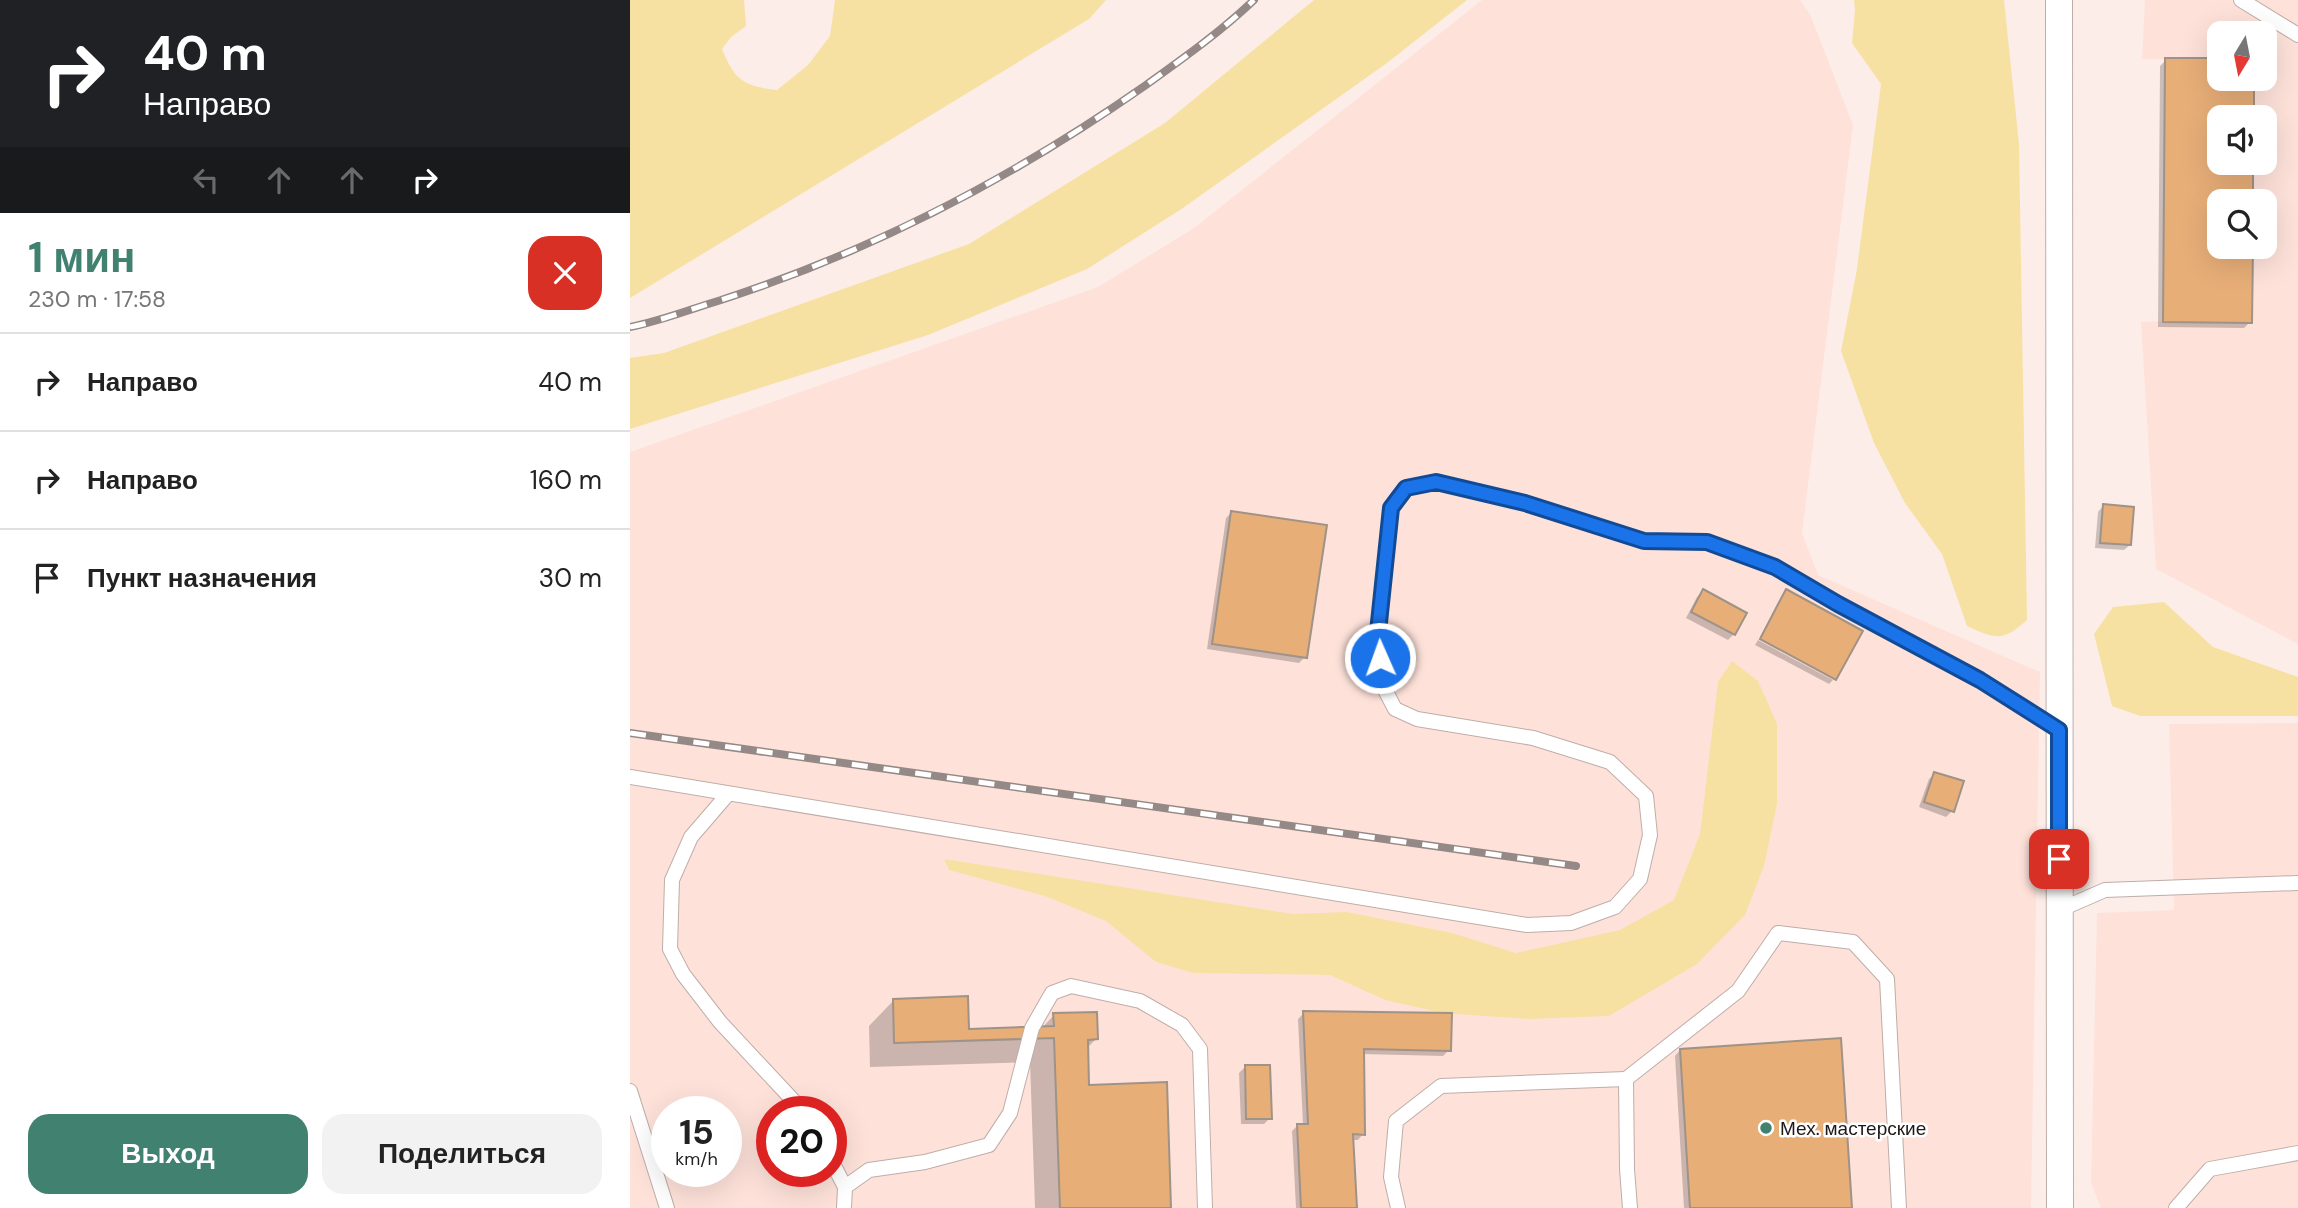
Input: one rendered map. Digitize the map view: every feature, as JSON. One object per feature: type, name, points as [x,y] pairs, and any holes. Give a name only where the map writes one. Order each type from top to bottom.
[{"type":"street","points":[[2059,0],[2060,1208]]},
{"type":"lane","points":[[2241,0],[2298,35]]},
{"type":"lane","points":[[630,777],[1527,925],[1571,923],[1615,907],[1640,879],[1650,835],[1646,796],[1610,762],[1533,738],[1417,719],[1395,709],[1382,684],[1378,632],[1391,508],[1406,488],[1436,482],[1525,503],[1644,541],[1707,542],[1775,567],[1980,680],[2059,730]]},
{"type":"lane","points":[[728,794],[691,837],[672,880],[670,949],[683,974],[720,1022],[789,1096]]},
{"type":"lane","points":[[2059,910],[2105,890],[2298,883]]},
{"type":"lane","points":[[1398,1208],[1391,1177],[1396,1121],[1441,1086],[1626,1079],[1738,991],[1778,933],[1853,942],[1887,979],[1899,1208]]},
{"type":"lane","points":[[847,1186],[869,1170],[925,1162],[989,1145],[1010,1114],[1032,1028],[1052,993],[1071,986],[1140,1001],[1182,1025],[1200,1049],[1205,1208]]},
{"type":"lane","points":[[1626,1079],[1630,1208]]},
{"type":"lane","points":[[630,1091],[667,1208]]},
{"type":"lane","points":[[2176,1208],[2210,1168],[2298,1153]]},
{"type":"lane","points":[[844,1208],[845,1187]]},
{"type":"shaded area","points":[[630,0],[744,0],[746,26],[731,37],[722,49],[731,68],[742,80],[777,90],[808,65],[830,36],[835,0],[1106,0],[1089,19],[630,298]]},
{"type":"shaded area","points":[[1314,0],[1467,0],[1387,63],[1180,210],[1087,269],[928,335],[630,429],[630,358],[664,353],[969,244],[1165,123]]},
{"type":"shaded area","points":[[1482,0],[1800,0],[1810,14],[1853,125],[1802,533],[1818,575],[2040,672],[2031,1208],[630,1208],[630,452],[1098,287],[1194,228]]},
{"type":"shaded area","points":[[1854,0],[2004,0],[2019,144],[2027,620],[2005,635],[1992,636],[1967,626],[1942,554],[1905,503],[1874,443],[1841,351],[1857,269],[1881,84],[1852,43]]},
{"type":"shaded area","points":[[2145,0],[2298,0],[2298,644],[2156,569],[2141,322],[2163,321],[2165,59],[2142,59]]},
{"type":"shaded area","points":[[2164,602],[2213,647],[2298,677],[2298,716],[2140,716],[2112,706],[2094,634],[2113,607]]},
{"type":"shaded area","points":[[1732,661],[1758,681],[1777,724],[1777,804],[1764,866],[1745,915],[1697,964],[1609,1016],[1528,1019],[1442,1013],[1385,1000],[1330,975],[1193,973],[1156,962],[1106,921],[1045,896],[949,870],[944,859],[1293,914],[1347,912],[1452,933],[1516,953],[1620,930],[1674,900],[1700,834],[1718,682]]},
{"type":"shaded area","points":[[2298,723],[2298,1208],[2101,1208],[2091,1183],[2097,913],[2174,910],[2169,724]]},
{"type":"building","points":[[2165,58],[2207,58],[2207,91],[2254,91],[2254,105],[2207,105],[2207,175],[2253,175],[2253,189],[2207,189],[2207,259],[2253,259],[2252,323],[2163,322]]},
{"type":"building","points":[[2103,504],[2134,507],[2131,545],[2100,543]]},
{"type":"building","points":[[1231,511],[1327,525],[1307,658],[1212,644]]},
{"type":"building","points":[[1703,589],[1747,613],[1735,635],[1691,612]]},
{"type":"building","points":[[1786,589],[1863,631],[1836,680],[1760,639]]},
{"type":"building","points":[[1934,772],[1964,781],[1954,812],[1924,802]]},
{"type":"building","points":[[968,996],[969,1029],[1054,1026],[1053,1013],[1097,1012],[1098,1039],[1088,1040],[1089,1085],[1167,1082],[1171,1208],[1060,1208],[1054,1038],[894,1043],[893,999]]},
{"type":"building","points":[[1303,1011],[1452,1013],[1451,1051],[1364,1049],[1365,1135],[1353,1134],[1357,1208],[1301,1208],[1297,1124],[1308,1124]]},
{"type":"building","name":"Мех. мастерские","points":[[1841,1038],[1852,1208],[1690,1208],[1680,1049]]},
{"type":"building","points":[[1245,1065],[1270,1065],[1272,1119],[1246,1119]]},
{"type":"railway","points":[[630,327],[721,300],[833,259],[941,208],[994,180],[1097,118],[1188,55],[1254,0]]},
{"type":"railway","points":[[630,733],[1576,866]]},
{"type":"place","name":"Мех. мастерские","points":[[1766,1128]]},
{"type":"route","points":[[1380,658],[1378,632],[1391,508],[1406,488],[1436,482],[1525,503],[1644,541],[1707,542],[1775,567],[1980,680],[2059,730],[2059,859]]}]
